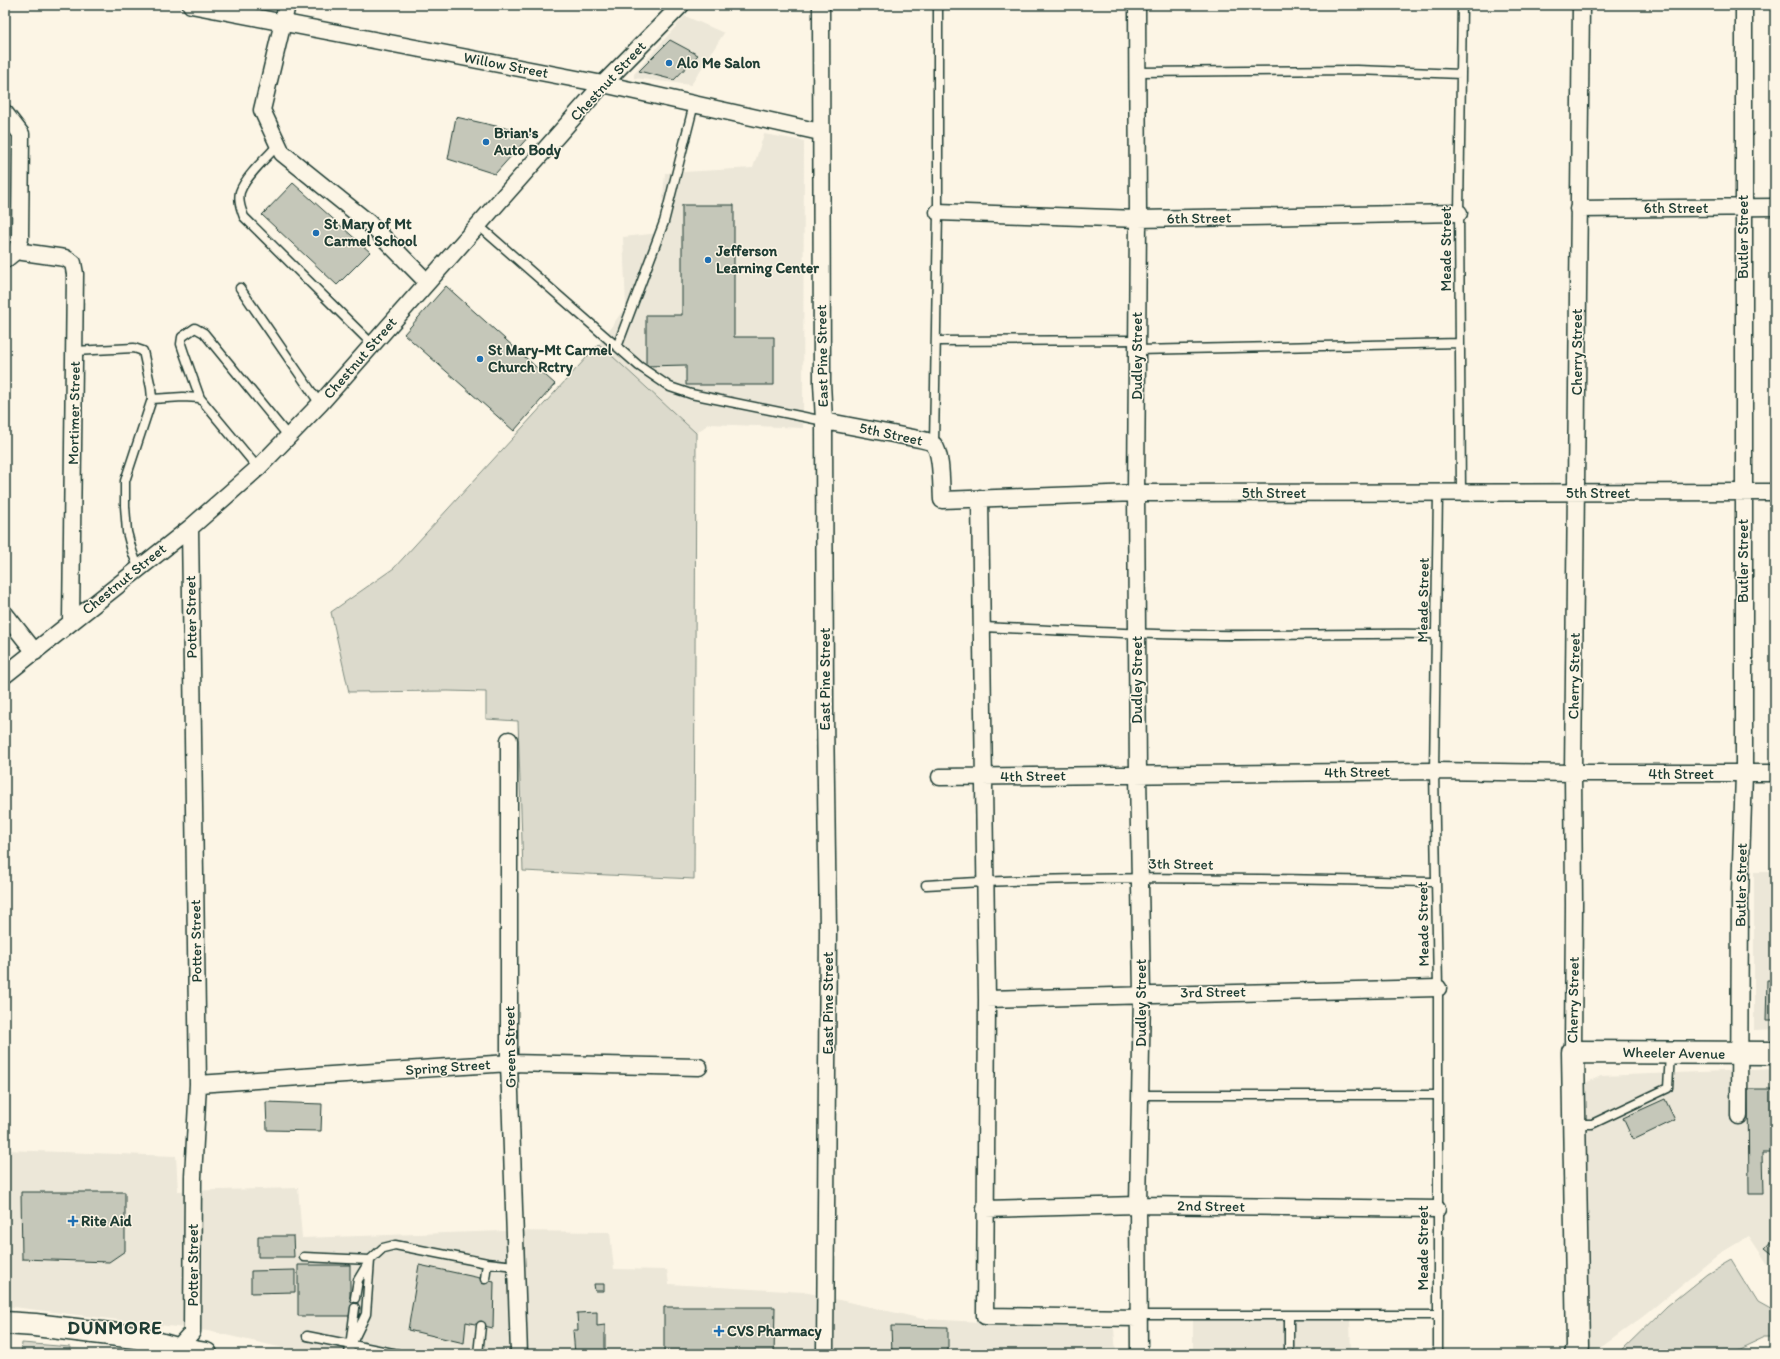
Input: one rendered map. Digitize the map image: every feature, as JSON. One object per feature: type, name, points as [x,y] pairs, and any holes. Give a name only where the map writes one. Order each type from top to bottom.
[{"type":"main road","name":"Wheeler Avenue","points":[[1573,1052],[1775,1053]]},
{"type":"main road","name":"Cherry Street","points":[[1573,1052],[1577,1351]]},
{"type":"main road","points":[[5,1323],[135,1338],[176,1351],[206,1354]]},
{"type":"street","name":"Willow Street","points":[[191,5],[604,84],[820,132]]},
{"type":"street","points":[[287,5],[262,110],[282,153],[370,223],[427,282]]},
{"type":"street","name":"Chestnut Street","points":[[5,675],[138,567],[190,528],[258,468],[320,404],[478,224],[604,84],[681,5]]},
{"type":"street","name":"East Pine Street","points":[[821,5],[820,132],[828,930],[825,1354]]},
{"type":"street","name":"Dudley Street","points":[[1137,5],[1138,219],[1136,493],[1139,877],[1142,994],[1138,1205],[1138,1354]]},
{"type":"street","name":"Cherry Street","points":[[1573,1052],[1573,773],[1581,5]]},
{"type":"street","name":"Butler Street","points":[[1739,1116],[1744,774],[1742,492],[1744,5]]},
{"type":"street","points":[[5,113],[21,134],[20,239],[10,256]]},
{"type":"street","name":"6th Street","points":[[1578,209],[1775,207]]},
{"type":"street","name":"6th Street","points":[[938,212],[1138,219],[1459,213]]},
{"type":"street","name":"Mortimer Street","points":[[10,256],[65,258],[73,263],[76,274],[71,622]]},
{"type":"street","name":"5th Street","points":[[824,421],[927,440],[934,445],[938,454],[942,500],[1136,493],[1438,494],[1775,492]]},
{"type":"street","points":[[980,498],[987,999],[985,1316],[1138,1317]]},
{"type":"street","name":"Potter Street","points":[[176,1351],[192,1332],[193,1177],[198,1084],[190,528]]},
{"type":"street","points":[[5,614],[35,652]]},
{"type":"street","name":"Green Street","points":[[508,740],[509,1063],[519,1354]]},
{"type":"street","name":"4th Street","points":[[940,777],[1434,771],[1775,773]]},
{"type":"street","name":"3rd Street","points":[[987,999],[1142,994],[1438,988]]},
{"type":"street","name":"Spring Street","points":[[198,1084],[509,1063],[699,1066]]},
{"type":"street","name":"2nd Street","points":[[985,1209],[1138,1205],[1437,1209]]},
{"type":"lane","points":[[934,445],[938,212],[938,5]]},
{"type":"lane","name":"Meade Street","points":[[1461,493],[1459,213],[1462,5]]},
{"type":"lane","points":[[1138,72],[1357,70],[1461,74]]},
{"type":"lane","points":[[617,347],[664,222],[694,104]]},
{"type":"lane","points":[[278,145],[247,181],[240,193],[240,207],[244,217],[372,344]]},
{"type":"lane","points":[[478,224],[639,366],[670,387],[691,394],[824,421]]},
{"type":"lane","points":[[240,288],[320,404]]},
{"type":"lane","points":[[258,468],[200,398],[182,344],[182,337],[196,328],[204,334],[288,437]]},
{"type":"lane","points":[[936,341],[1137,345],[1460,343]]},
{"type":"lane","points":[[74,351],[134,348],[143,351],[152,388],[152,399],[125,480],[127,532],[138,567]]},
{"type":"lane","points":[[152,399],[183,397],[200,398]]},
{"type":"lane","name":"Meade Street","points":[[1438,494],[1434,771],[1438,988],[1438,1354]]},
{"type":"lane","points":[[982,627],[1137,633],[1257,635],[1384,633],[1436,634]]},
{"type":"lane","name":"3th Street","points":[[926,885],[985,881],[1139,877],[1436,882]]},
{"type":"lane","points":[[1574,1124],[1592,1124],[1668,1088],[1670,1053]]},
{"type":"lane","points":[[1140,1095],[1438,1096]]},
{"type":"lane","points":[[356,1298],[358,1280],[370,1260],[383,1248],[395,1245],[487,1263],[516,1266]]},
{"type":"lane","points":[[304,1257],[370,1260]]},
{"type":"lane","points":[[351,1345],[366,1314],[370,1260]]},
{"type":"lane","points":[[486,1279],[487,1263]]},
{"type":"lane","points":[[349,1354],[355,1308]]},
{"type":"lane","points":[[1138,1317],[1438,1315]]},
{"type":"lane","points":[[1289,1316],[1289,1354]]},
{"type":"lane","points":[[478,1354],[481,1326]]},
{"type":"lane","points":[[307,1336],[393,1353]]},
{"type":"shaded area","points":[[685,16],[724,33],[691,85],[634,78],[634,74]]},
{"type":"shaded area","points":[[764,134],[804,141],[803,428],[709,424],[696,433],[599,344],[626,306],[623,237],[660,233],[665,173],[753,168]]},
{"type":"shaded area","points":[[599,344],[696,433],[694,879],[523,871],[518,721],[486,719],[486,692],[349,692],[331,612],[394,568]]},
{"type":"shaded area","points":[[1754,872],[1775,872],[1775,1029],[1754,1030]]},
{"type":"shaded area","points":[[1775,1069],[1775,1269],[1767,1263],[1749,1236],[1719,1254],[1641,1318],[1592,1354],[1589,1354],[1583,1084],[1601,1076]]},
{"type":"shaded area","points":[[5,1150],[176,1156],[178,1191],[298,1188],[302,1238],[504,1231],[610,1232],[614,1269],[667,1270],[669,1284],[804,1292],[923,1319],[1114,1329],[1116,1354],[310,1354],[208,1331],[5,1306]]},
{"type":"shaded area","points":[[1731,1260],[1757,1302],[1775,1312],[1775,1337],[1765,1337],[1733,1352],[1733,1354],[1618,1354],[1667,1306],[1707,1274]]},
{"type":"shaded area","points":[[1193,1314],[1350,1319],[1351,1354],[1193,1354]]},
{"type":"shaded area","points":[[22,1343],[70,1347],[70,1354],[21,1354]]},
{"type":"shaded area","points":[[70,1347],[119,1354],[70,1354]]},
{"type":"building","name":"Alo Me Salon","points":[[670,40],[698,55],[674,80],[639,71]]},
{"type":"building","points":[[456,117],[531,134],[495,174],[448,159]]},
{"type":"building","name":"St Mary of Mt Carmel School","points":[[293,183],[370,252],[337,285],[262,215]]},
{"type":"building","name":"Jefferson Learning Center","points":[[682,205],[734,205],[734,337],[774,337],[774,385],[686,385],[686,365],[646,366],[646,315],[682,315]]},
{"type":"building","name":"St Mary-Mt Carmel Church Rctry","points":[[446,286],[555,384],[514,431],[404,334]]},
{"type":"building","points":[[1772,898],[1775,899],[1775,944],[1772,944]]},
{"type":"building","points":[[1767,980],[1775,980],[1775,1021],[1766,1021]]},
{"type":"building","points":[[1748,1089],[1775,1089],[1775,1153],[1762,1153],[1763,1194],[1749,1194]]},
{"type":"building","points":[[1665,1099],[1675,1120],[1633,1140],[1623,1118]]},
{"type":"building","points":[[266,1102],[322,1104],[321,1131],[267,1130]]},
{"type":"building","name":"Rite Aid","points":[[21,1192],[125,1192],[125,1251],[109,1262],[22,1259]]},
{"type":"building","points":[[258,1236],[293,1236],[294,1257],[258,1257]]},
{"type":"building","points":[[1775,1237],[1775,1256],[1765,1248]]},
{"type":"building","points":[[298,1265],[350,1265],[350,1298],[358,1298],[358,1308],[352,1316],[298,1316]]},
{"type":"building","points":[[419,1265],[494,1281],[493,1328],[466,1322],[464,1343],[408,1330]]},
{"type":"building","points":[[295,1270],[295,1292],[251,1293],[251,1271]]},
{"type":"building","points":[[594,1284],[604,1284],[604,1291],[595,1291]]},
{"type":"building","name":"CVS Pharmacy","points":[[664,1307],[775,1307],[774,1354],[664,1354]]},
{"type":"building","points":[[597,1312],[597,1326],[605,1325],[605,1354],[575,1354],[573,1330],[578,1330],[577,1313]]},
{"type":"building","points":[[891,1326],[948,1327],[948,1354],[892,1354]]},
{"type":"place","name":"Alo Me Salon","points":[[669,63]]},
{"type":"place","name":"Brian's Auto Body","points":[[486,142]]},
{"type":"place","name":"St Mary of Mt Carmel School","points":[[316,233]]},
{"type":"place","name":"Jefferson Learning Center","points":[[708,260]]},
{"type":"place","name":"St Mary-Mt Carmel Church Rctry","points":[[480,359]]},
{"type":"place","name":"Rite Aid","points":[[73,1221]]},
{"type":"place","name":"CVS Pharmacy","points":[[719,1331]]},
{"type":"district","name":"DUNMORE","points":[[115,1327]]}]
